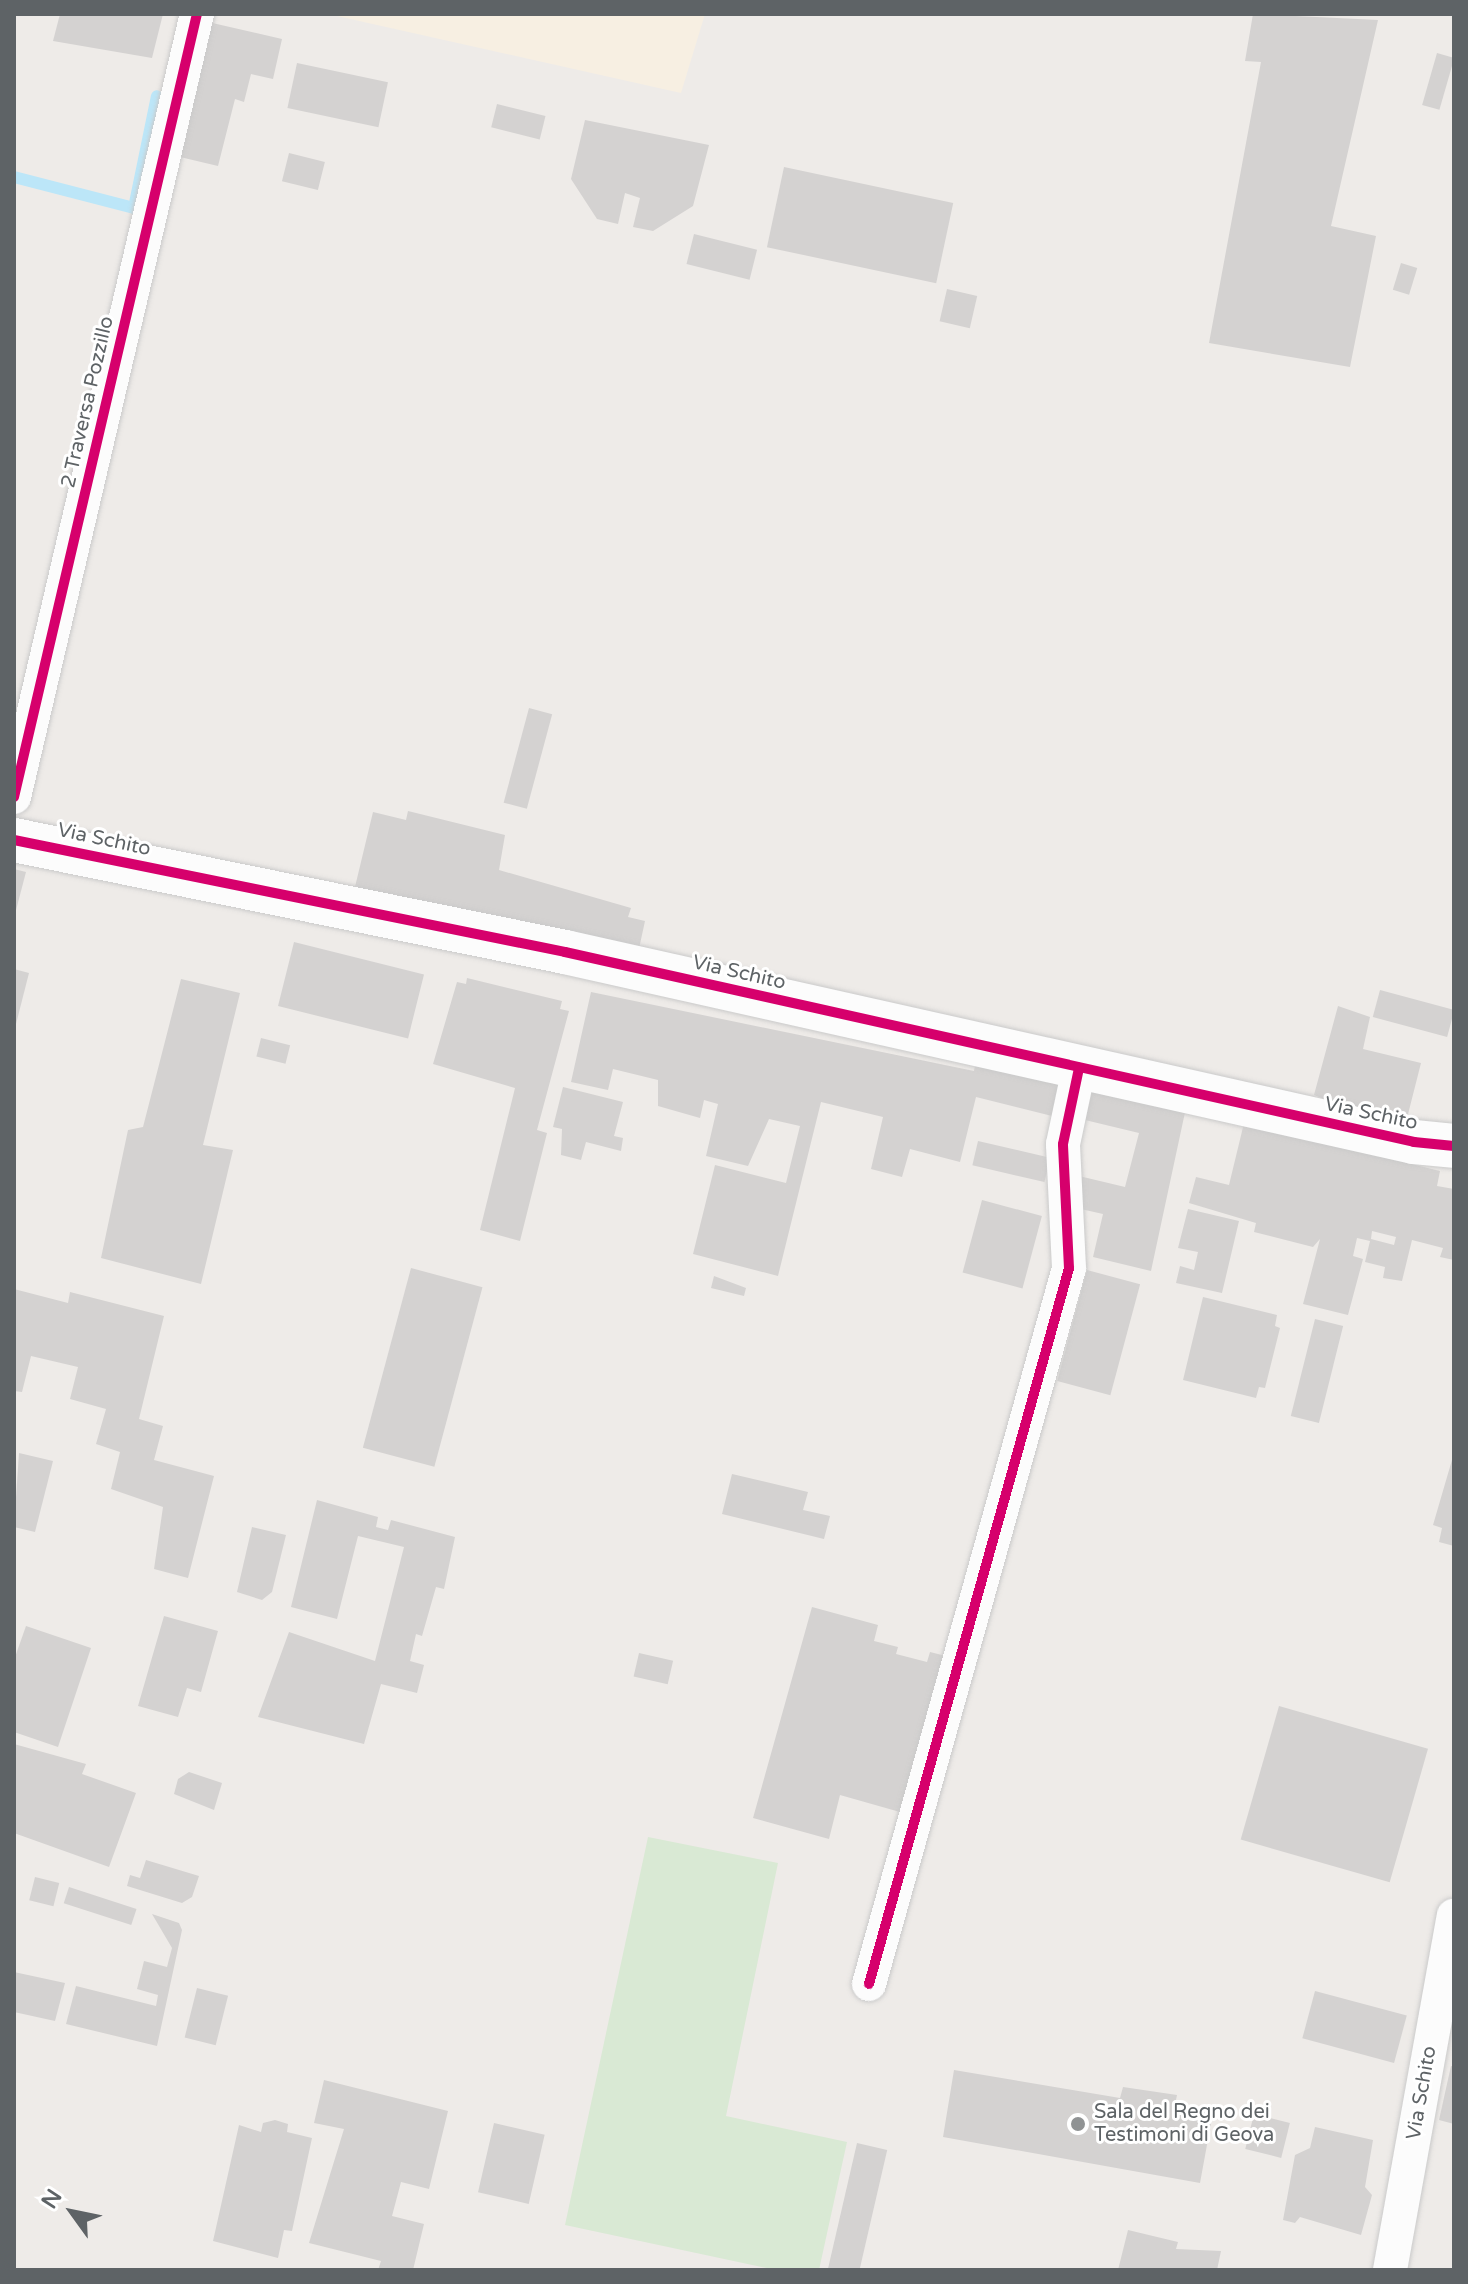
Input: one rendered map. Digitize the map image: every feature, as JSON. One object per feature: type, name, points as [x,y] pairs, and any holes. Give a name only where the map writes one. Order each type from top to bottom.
[{"type":"street","name":"2 Traversa Pozzillo","points":[[14,797],[197,14]]},
{"type":"street","name":"Via Schito","points":[[14,840],[565,952],[1414,1142],[1454,1146]]},
{"type":"street","points":[[869,1984],[1069,1268],[1063,1144],[1079,1068]]},
{"type":"street","name":"Via Schito","points":[[1390,2270],[1454,1916]]},
{"type":"shaded area","points":[[328,14],[705,14],[681,93]]},
{"type":"green space","points":[[648,1837],[778,1863],[726,2116],[847,2142],[819,2270],[776,2270],[565,2225]]},
{"type":"building","points":[[60,14],[163,14],[152,58],[53,41]]},
{"type":"building","points":[[1253,14],[1378,20],[1331,226],[1376,236],[1350,367],[1209,343],[1261,62],[1245,61]]},
{"type":"building","points":[[208,22],[282,39],[273,79],[251,74],[244,102],[235,99],[218,166],[180,157]]},
{"type":"building","points":[[1437,53],[1454,58],[1439,110],[1422,105]]},
{"type":"building","points":[[297,63],[388,82],[378,127],[287,108]]},
{"type":"building","points":[[497,104],[546,116],[540,139],[491,127]]},
{"type":"building","points":[[585,120],[709,145],[693,206],[653,231],[633,227],[640,198],[625,193],[618,224],[597,219],[571,179]]},
{"type":"building","points":[[289,153],[325,162],[318,190],[282,181]]},
{"type":"building","points":[[784,167],[953,203],[936,283],[767,247]]},
{"type":"building","points":[[694,234],[757,250],[750,280],[687,264]]},
{"type":"building","points":[[1401,263],[1417,268],[1409,295],[1393,290]]},
{"type":"building","points":[[947,289],[977,296],[970,328],[940,321]]},
{"type":"building","points":[[529,708],[552,714],[527,809],[504,803]]},
{"type":"building","points":[[408,811],[505,835],[499,870],[631,908],[628,917],[645,921],[637,958],[354,891],[373,812],[406,820]]},
{"type":"building","points":[[14,869],[26,872],[15,914],[14,914]]},
{"type":"building","points":[[294,942],[424,974],[408,1038],[278,1006]]},
{"type":"building","points":[[14,969],[29,973],[15,1028],[14,1028]]},
{"type":"building","points":[[467,978],[562,1001],[560,1009],[569,1011],[537,1130],[547,1133],[520,1241],[480,1230],[515,1088],[433,1064],[457,982],[466,984]]},
{"type":"building","points":[[181,979],[240,993],[203,1145],[233,1150],[201,1284],[101,1258],[128,1130],[143,1127]]},
{"type":"building","points":[[1380,990],[1454,1010],[1447,1037],[1373,1017]]},
{"type":"building","points":[[591,992],[974,1071],[977,1056],[1070,1076],[1060,1118],[976,1097],[960,1162],[910,1149],[902,1177],[871,1169],[883,1117],[821,1102],[778,1276],[693,1254],[715,1165],[786,1183],[800,1126],[769,1119],[748,1166],[706,1156],[718,1104],[704,1100],[700,1118],[658,1106],[658,1080],[613,1069],[608,1090],[571,1082]]},
{"type":"building","points":[[1338,1006],[1370,1017],[1363,1049],[1421,1063],[1404,1130],[1314,1095]]},
{"type":"building","points":[[261,1038],[290,1045],[286,1064],[256,1056]]},
{"type":"building","points":[[1095,1081],[1187,1103],[1151,1271],[1093,1257],[1103,1214],[1072,1207],[1079,1176],[1125,1187],[1139,1133],[1085,1120]]},
{"type":"building","points":[[563,1087],[623,1102],[614,1136],[623,1138],[621,1151],[586,1142],[581,1160],[561,1155],[562,1129],[553,1127]]},
{"type":"building","points":[[1244,1123],[1440,1171],[1437,1186],[1454,1189],[1454,1260],[1440,1257],[1443,1248],[1412,1240],[1402,1281],[1383,1278],[1385,1267],[1365,1262],[1370,1241],[1357,1238],[1353,1256],[1363,1259],[1348,1315],[1303,1304],[1320,1239],[1313,1247],[1254,1232],[1256,1223],[1189,1203],[1196,1177],[1229,1185]],"holes":[[[1372,1231],[1396,1237],[1394,1245],[1371,1239]]]},
{"type":"building","points":[[978,1141],[1050,1158],[1044,1182],[972,1165]]},
{"type":"building","points":[[982,1200],[1042,1216],[1022,1288],[963,1272]]},
{"type":"building","points":[[1188,1209],[1239,1221],[1222,1293],[1176,1283],[1180,1266],[1194,1270],[1198,1252],[1178,1248]]},
{"type":"building","points":[[411,1268],[482,1287],[434,1467],[363,1448]]},
{"type":"building","points":[[1087,1270],[1140,1284],[1110,1395],[1057,1381]]},
{"type":"building","points":[[714,1276],[746,1288],[744,1296],[711,1288]]},
{"type":"building","points":[[14,1289],[68,1303],[70,1292],[164,1316],[139,1419],[163,1426],[154,1460],[214,1476],[188,1578],[154,1569],[163,1507],[111,1489],[120,1452],[96,1444],[106,1409],[70,1399],[78,1367],[31,1356],[22,1392],[14,1391]]},
{"type":"building","points":[[1203,1297],[1277,1315],[1275,1326],[1280,1328],[1265,1388],[1259,1387],[1256,1398],[1183,1380]]},
{"type":"building","points":[[1315,1319],[1343,1326],[1319,1423],[1291,1416]]},
{"type":"building","points":[[19,1453],[53,1461],[35,1532],[14,1527]]},
{"type":"building","points":[[1454,1453],[1454,1546],[1439,1542],[1442,1528],[1433,1525]]},
{"type":"building","points":[[732,1474],[808,1492],[803,1510],[830,1516],[824,1539],[722,1514]]},
{"type":"building","points":[[317,1500],[378,1517],[376,1527],[388,1530],[391,1520],[455,1537],[444,1589],[436,1587],[422,1636],[416,1634],[410,1661],[424,1665],[417,1693],[381,1684],[364,1744],[258,1717],[289,1632],[375,1661],[404,1547],[358,1536],[337,1619],[291,1607]]},
{"type":"building","points":[[252,1527],[286,1535],[272,1592],[262,1600],[237,1592]]},
{"type":"building","points":[[812,1607],[878,1625],[874,1641],[898,1647],[896,1654],[927,1662],[930,1652],[954,1658],[914,1816],[840,1795],[829,1839],[753,1818]]},
{"type":"building","points":[[164,1616],[218,1631],[201,1692],[187,1688],[178,1717],[138,1706]]},
{"type":"building","points":[[26,1626],[91,1648],[58,1747],[14,1732],[14,1660]]},
{"type":"building","points":[[639,1653],[673,1661],[668,1684],[634,1676]]},
{"type":"building","points":[[1279,1706],[1428,1749],[1390,1882],[1241,1840]]},
{"type":"building","points":[[14,1744],[86,1764],[82,1774],[136,1793],[109,1867],[14,1833]]},
{"type":"building","points":[[189,1772],[222,1783],[214,1810],[174,1794],[178,1779]]},
{"type":"building","points":[[146,1860],[199,1876],[192,1897],[182,1903],[127,1886],[130,1875],[140,1878]]},
{"type":"building","points":[[35,1877],[59,1883],[53,1906],[29,1900]]},
{"type":"building","points":[[69,1887],[137,1909],[131,1925],[64,1903]]},
{"type":"building","points":[[152,1914],[179,1923],[182,1930],[157,2046],[66,2024],[76,1986],[156,2006],[158,1995],[137,1989],[144,1961],[167,1967],[172,1948]]},
{"type":"building","points":[[14,1972],[65,1983],[55,2021],[14,2012]]},
{"type":"building","points":[[197,1988],[228,1996],[216,2045],[185,2037]]},
{"type":"building","points":[[1315,1991],[1407,2016],[1394,2063],[1302,2038]]},
{"type":"building","points":[[1451,2066],[1454,2067],[1454,2124],[1439,2120]]},
{"type":"building","name":"Sala del Regno dei Testimoni di Geova","points":[[954,2070],[1120,2098],[1123,2087],[1177,2095],[1175,2105],[1213,2112],[1200,2183],[943,2137]]},
{"type":"building","points":[[324,2080],[448,2111],[429,2189],[401,2182],[392,2216],[424,2224],[413,2270],[378,2270],[381,2261],[309,2243],[344,2129],[314,2123]]},
{"type":"building","points":[[1254,2114],[1290,2123],[1281,2158],[1245,2149]]},
{"type":"building","points":[[275,2120],[288,2124],[287,2132],[312,2138],[292,2231],[284,2230],[278,2258],[213,2241],[239,2125],[261,2132],[263,2123]]},
{"type":"building","points":[[494,2123],[545,2135],[529,2204],[478,2192]]},
{"type":"building","points":[[1315,2127],[1373,2140],[1365,2187],[1372,2195],[1361,2235],[1300,2217],[1295,2223],[1283,2220],[1295,2155],[1310,2148]]},
{"type":"building","points":[[857,2143],[887,2150],[859,2270],[828,2270]]},
{"type":"building","points":[[1128,2230],[1178,2242],[1176,2249],[1221,2251],[1217,2270],[1118,2270]]},
{"type":"waterway","points":[[14,177],[134,208],[157,96]]},
{"type":"cycle path","points":[[14,797],[197,14]]},
{"type":"cycle path","points":[[14,840],[565,952],[1414,1142],[1454,1146]]},
{"type":"cycle path","points":[[869,1984],[1069,1268],[1063,1144],[1079,1068]]},
{"type":"place","name":"Sala del Regno dei Testimoni di Geova","points":[[1078,2124]]}]
